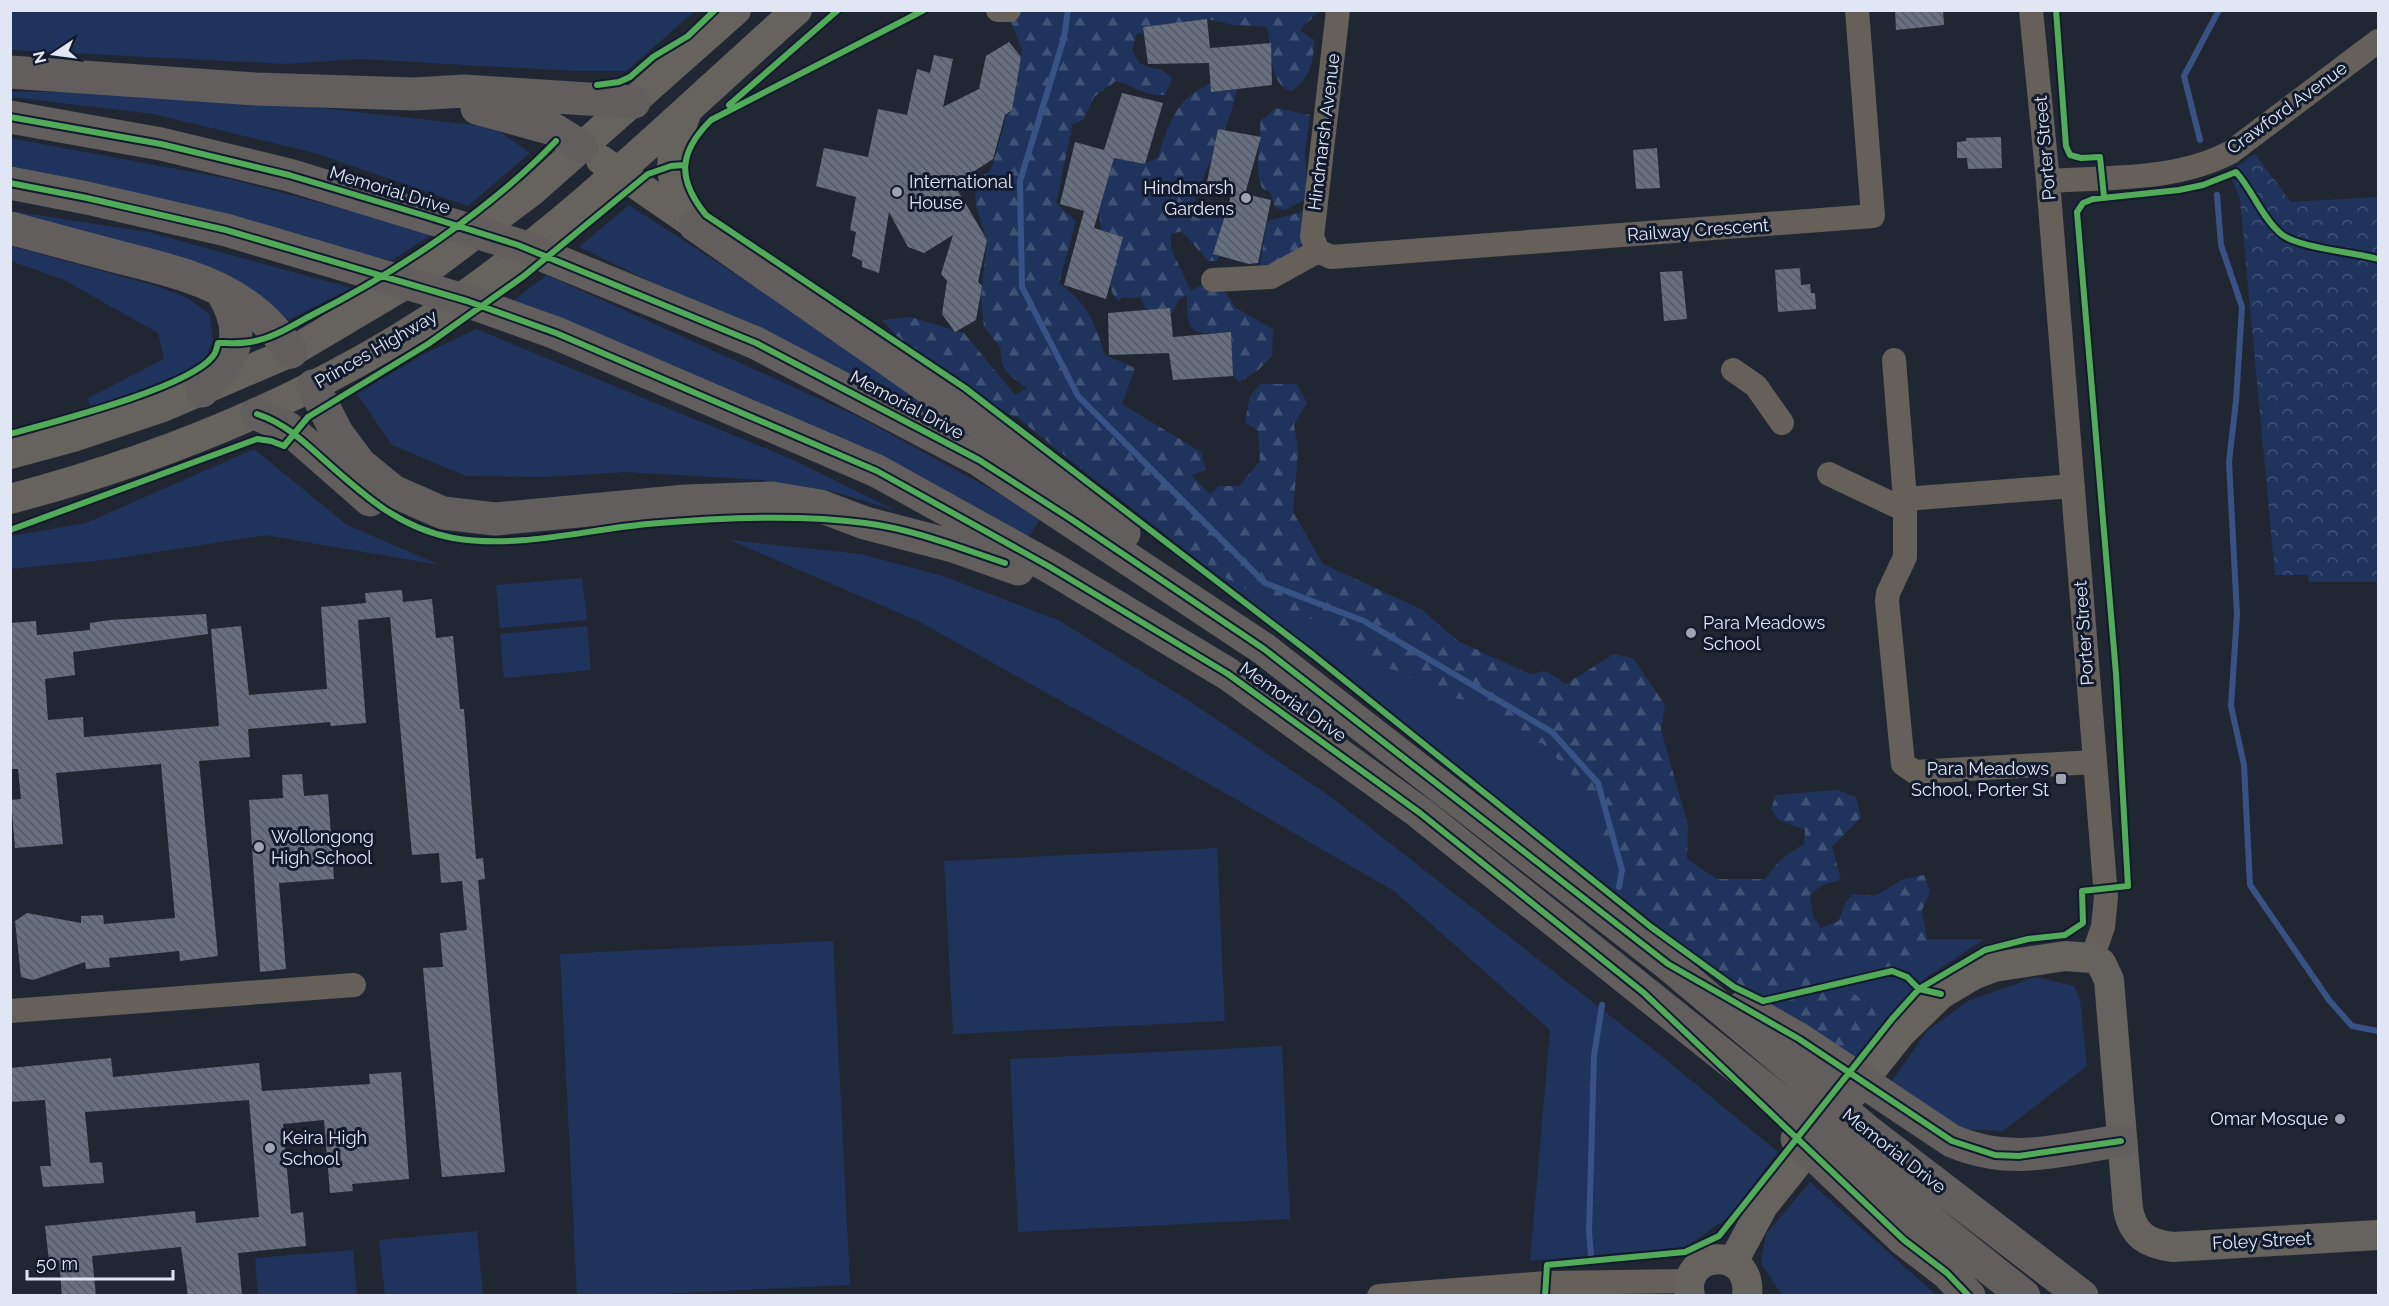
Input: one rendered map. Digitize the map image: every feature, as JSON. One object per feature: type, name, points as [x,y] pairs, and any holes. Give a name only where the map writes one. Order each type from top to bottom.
[{"type":"highway","points":[[10,72],[256,89],[414,94],[464,91],[634,102]]},
{"type":"highway","points":[[414,94],[514,117],[554,129],[582,147]]},
{"type":"highway","name":"Memorial Drive","points":[[10,117],[161,144],[289,175],[518,245],[756,343],[979,460],[1264,649],[1668,964],[1866,1130],[2082,1296]]},
{"type":"highway","name":"Memorial Drive","points":[[10,183],[87,198],[237,233],[467,301],[556,333],[877,471],[1152,626],[1227,674],[1420,813],[2024,1296]]},
{"type":"highway","points":[[695,225],[1061,480],[1264,649]]},
{"type":"highway","points":[[10,228],[154,266],[222,292],[243,302],[262,318],[278,333],[291,352]]},
{"type":"highway","points":[[202,391],[225,367],[236,343],[234,315],[222,292]]},
{"type":"highway","points":[[314,386],[337,433],[360,464],[393,490],[443,513],[460,517],[495,519],[751,496],[820,506],[865,523],[942,543],[1005,563],[1152,626]]},
{"type":"highway","points":[[256,414],[288,428],[363,495],[388,513],[419,529],[451,537],[509,540],[648,524],[753,518],[865,523]]},
{"type":"highway","points":[[1668,964],[1799,1040],[1952,1141],[1974,1150],[1995,1155],[2019,1156],[2121,1141]]},
{"type":"highway","points":[[1644,993],[1904,1240],[1947,1273],[1969,1296]]},
{"type":"main road","points":[[10,454],[118,423],[202,391],[291,352],[418,276],[531,191],[736,10]]},
{"type":"main road","name":"Princes Highway","points":[[10,499],[142,460],[256,414],[314,386],[403,335],[508,263],[578,206],[797,10]]},
{"type":"main road","points":[[688,109],[674,145],[671,166],[679,197],[695,225]]},
{"type":"main road","points":[[582,147],[695,225]]},
{"type":"main road","points":[[291,352],[314,386]]},
{"type":"main road","points":[[1733,1262],[1763,1206],[1874,1067],[1927,1005],[1973,975],[1994,967],[2032,959],[2076,955],[2092,958],[2106,970],[2111,991],[2121,1141]]},
{"type":"main road","name":"Foley Street","points":[[2121,1141],[2130,1220],[2146,1241],[2173,1247],[2379,1235]]},
{"type":"main road","points":[[1690,1288],[1693,1273],[1706,1261],[1724,1259],[1733,1262],[1746,1276],[1747,1296]]},
{"type":"street","points":[[998,10],[1009,10]]},
{"type":"street","name":"Hindmarsh Avenue","points":[[1318,251],[1312,237],[1338,10]]},
{"type":"street","name":"Railway Crescent","points":[[1318,251],[1331,257],[1873,216],[1857,10]]},
{"type":"street","name":"Porter Street","points":[[2031,10],[2048,181],[2106,907],[2103,927],[2092,958]]},
{"type":"street","name":"Crawford Avenue","points":[[2048,181],[2179,170],[2215,160],[2231,152],[2379,40]]},
{"type":"street","points":[[1213,280],[1271,277],[1318,251]]},
{"type":"street","points":[[1894,360],[1905,505],[1905,557],[1888,593],[1887,602],[1903,764],[1916,772],[2094,762]]},
{"type":"street","points":[[1733,370],[1756,386],[1782,423]]},
{"type":"street","points":[[1829,474],[1905,505],[2073,486]]},
{"type":"street","points":[[10,1011],[354,985]]},
{"type":"street","points":[[1379,1296],[1546,1283],[1690,1288]]},
{"type":"green space","points":[[10,11],[695,11],[626,71],[574,71],[361,59],[286,64],[11,50]]},
{"type":"green space","points":[[1017,11],[1319,11],[1300,30],[1314,40],[1313,55],[1307,75],[1291,91],[1278,81],[1275,73],[1267,27],[1234,25],[1207,19],[1143,27],[1144,33],[1137,34],[1132,50],[1140,64],[1163,71],[1172,78],[1165,95],[1145,92],[1116,81],[1094,97],[1083,120],[1070,126],[1072,127],[1056,203],[1076,221],[1059,283],[1084,306],[1105,355],[1135,368],[1122,404],[1201,452],[1206,470],[1191,475],[1210,494],[1219,486],[1239,486],[1260,461],[1258,431],[1245,422],[1250,396],[1260,384],[1297,384],[1307,403],[1294,424],[1298,453],[1293,512],[1323,564],[1421,609],[1458,641],[1530,674],[1546,671],[1566,684],[1614,654],[1633,658],[1665,705],[1661,730],[1688,825],[1687,859],[1717,879],[1765,879],[1780,860],[1804,844],[1805,830],[1779,820],[1771,809],[1776,795],[1837,790],[1856,797],[1861,817],[1832,847],[1841,880],[1822,885],[1810,895],[1813,916],[1821,928],[1839,921],[1845,903],[1853,894],[1875,896],[1903,879],[1924,875],[1930,891],[1922,910],[1928,945],[1919,958],[1907,956],[1900,961],[1898,966],[1870,971],[1862,956],[1807,961],[1819,979],[1869,1001],[1879,1022],[1855,1053],[1830,1052],[1773,1012],[1780,991],[1765,996],[1746,993],[1657,931],[1667,919],[1659,911],[1648,913],[1635,904],[1625,860],[1603,836],[1593,797],[1542,743],[1520,742],[1509,724],[1476,703],[1446,696],[1394,670],[1359,660],[1329,622],[1297,616],[1268,595],[1237,586],[1090,476],[1017,417],[1002,412],[901,341],[883,320],[911,317],[964,333],[1015,395],[1027,389],[1007,372],[1002,362],[1001,348],[984,327],[981,297],[987,240],[976,206],[975,188],[982,176],[991,170],[1007,114],[1012,110],[1022,50],[1011,22]]},
{"type":"green space","points":[[1211,84],[1211,92],[1237,89],[1228,121],[1191,212],[1199,219],[1226,211],[1214,253],[1220,256],[1217,261],[1208,261],[1182,231],[1171,234],[1171,249],[1191,291],[1206,282],[1227,294],[1236,308],[1273,329],[1272,356],[1257,371],[1239,382],[1233,376],[1231,332],[1208,333],[1194,330],[1188,318],[1187,295],[1179,300],[1171,315],[1170,308],[1146,310],[1141,298],[1122,297],[1119,301],[1114,295],[1111,288],[1112,271],[1123,237],[1101,230],[1099,211],[1114,158],[1145,164],[1158,157],[1170,123],[1182,104],[1199,89]]},
{"type":"green space","points":[[168,91],[493,127],[530,153],[468,206],[315,153],[153,114],[11,97],[11,92]]},
{"type":"green space","points":[[1276,108],[1310,115],[1305,151],[1307,199],[1284,210],[1275,208],[1270,192],[1262,188],[1258,171],[1260,121]]},
{"type":"green space","points":[[10,138],[230,179],[434,233],[391,261],[135,193],[11,166]]},
{"type":"green space","points":[[2255,154],[2291,202],[2378,197],[2378,582],[2309,582],[2308,575],[2275,575],[2240,199],[2229,172]]},
{"type":"green space","points":[[629,205],[1018,458],[579,247]]},
{"type":"green space","points":[[11,211],[148,232],[351,288],[289,320],[227,282],[11,221]]},
{"type":"green space","points":[[1306,211],[1312,237],[1301,245],[1286,266],[1267,269],[1260,265],[1267,221]]},
{"type":"green space","points":[[11,246],[156,286],[188,298],[210,315],[213,340],[203,365],[91,409],[88,398],[164,359],[158,333],[64,280],[11,261]]},
{"type":"green space","points":[[547,275],[859,417],[1042,517],[1026,540],[767,406],[510,303]]},
{"type":"green space","points":[[476,329],[789,458],[897,511],[831,491],[762,480],[627,472],[546,477],[466,476],[392,445],[357,394],[422,355]]},
{"type":"green space","points":[[1135,432],[1276,559],[1587,728],[1630,853],[1778,940],[1985,939],[1925,978],[1889,1015],[1853,1068],[1640,915],[1510,814],[1330,663],[1052,446]]},
{"type":"green space","points":[[254,449],[347,525],[440,565],[265,535],[113,559],[11,569],[11,536],[86,523]]},
{"type":"green space","points":[[730,540],[861,554],[943,576],[1058,620],[1186,699],[1331,797],[1659,1054],[1778,1152],[1730,1216],[1686,1247],[1530,1261],[1550,1030],[1394,891],[1218,789],[920,622]]},
{"type":"green space","points":[[582,578],[587,620],[500,628],[496,585]]},
{"type":"green space","points":[[587,626],[591,670],[504,678],[500,634]]},
{"type":"green space","points":[[1217,848],[1225,1021],[953,1034],[944,861]]},
{"type":"green space","points":[[833,941],[850,1285],[635,1295],[577,1295],[560,954]]},
{"type":"green space","points":[[2036,977],[2074,986],[2080,999],[2087,1066],[2003,1131],[1943,1128],[1883,1093],[1928,1030],[1970,1000]]},
{"type":"green space","points":[[1282,1046],[1290,1219],[1018,1232],[1010,1059]]},
{"type":"green space","points":[[1810,1182],[1936,1295],[1782,1295],[1761,1263],[1766,1234]]},
{"type":"green space","points":[[477,1231],[483,1295],[385,1295],[379,1240]]},
{"type":"green space","points":[[353,1250],[357,1295],[258,1295],[255,1258]]},
{"type":"building","points":[[1895,10],[1943,10],[1944,25],[1896,30]]},
{"type":"building","points":[[1207,19],[1210,48],[1271,43],[1272,85],[1211,92],[1209,63],[1148,64],[1143,27]]},
{"type":"building","name":"International House","points":[[1009,42],[1021,57],[1012,110],[1005,115],[993,159],[954,184],[987,240],[978,282],[982,286],[976,320],[955,332],[942,314],[947,281],[941,274],[953,235],[924,253],[908,247],[889,212],[879,273],[862,267],[862,261],[852,256],[856,232],[850,230],[856,197],[816,186],[824,148],[868,157],[878,109],[907,115],[917,69],[930,73],[934,55],[953,59],[943,107],[979,89],[986,56]]},
{"type":"building","name":"Hindmarsh Gardens","points":[[1122,93],[1163,103],[1145,164],[1114,158],[1094,228],[1123,237],[1106,299],[1064,285],[1084,211],[1060,204],[1075,142],[1104,150]]},
{"type":"building","name":"Hindmarsh Gardens","points":[[1218,129],[1261,137],[1245,194],[1271,200],[1258,263],[1249,264],[1213,254],[1231,196],[1206,187]]},
{"type":"building","points":[[2001,137],[2002,168],[1968,169],[1967,158],[1957,158],[1957,142],[1966,141],[1966,138]]},
{"type":"building","points":[[1657,148],[1660,188],[1636,189],[1633,150]]},
{"type":"building","points":[[1800,268],[1801,285],[1810,284],[1811,293],[1815,293],[1816,309],[1778,312],[1775,270]]},
{"type":"building","points":[[1682,271],[1687,319],[1664,321],[1660,272]]},
{"type":"building","points":[[1170,308],[1173,337],[1231,332],[1233,376],[1173,380],[1169,353],[1109,355],[1108,313]]},
{"type":"building","points":[[402,590],[403,602],[432,599],[436,638],[453,636],[460,709],[464,709],[476,859],[483,858],[485,879],[478,880],[505,1172],[442,1177],[423,968],[443,967],[440,933],[467,930],[462,881],[441,883],[439,853],[412,855],[390,617],[358,620],[366,723],[331,726],[330,722],[248,729],[250,757],[199,761],[218,956],[180,961],[179,951],[109,958],[110,967],[86,969],[85,962],[33,980],[21,977],[15,921],[27,913],[81,923],[81,916],[103,915],[104,924],[175,918],[161,764],[56,773],[63,844],[15,848],[11,800],[21,799],[18,769],[10,769],[10,623],[36,621],[37,635],[90,630],[90,623],[110,620],[206,614],[208,634],[73,652],[75,675],[45,679],[48,720],[83,717],[84,737],[219,726],[211,629],[241,626],[249,695],[327,689],[321,607],[366,603],[365,593]]},
{"type":"building","points":[[302,774],[304,796],[328,794],[334,879],[279,883],[286,969],[260,972],[249,800],[283,798],[282,775]]},
{"type":"building","points":[[111,1058],[113,1077],[259,1063],[262,1091],[370,1084],[369,1074],[401,1072],[409,1179],[352,1184],[353,1191],[330,1193],[324,1120],[283,1124],[291,1214],[303,1212],[306,1246],[238,1253],[242,1296],[188,1296],[181,1247],[92,1256],[96,1296],[62,1296],[59,1260],[49,1261],[45,1226],[195,1211],[196,1223],[259,1217],[249,1100],[85,1112],[90,1163],[102,1162],[104,1183],[43,1187],[40,1166],[51,1166],[45,1100],[10,1102],[10,1068]]},
{"type":"waterway","points":[[1068,10],[1064,38],[1020,181],[1022,287],[1078,396],[1265,583],[1364,621],[1552,732],[1598,783],[1622,870],[1619,887]]},
{"type":"waterway","points":[[2200,140],[2184,76],[2219,10]]},
{"type":"waterway","points":[[2217,195],[2221,245],[2242,307],[2236,401],[2229,462],[2237,614],[2231,706],[2244,765],[2250,885],[2329,1000],[2352,1026],[2378,1031]]},
{"type":"waterway","points":[[1591,1255],[1589,1232],[1594,1056],[1602,1005]]},
{"type":"cycle path","points":[[597,85],[619,82],[630,77],[653,57],[688,36],[715,10]]},
{"type":"cycle path","points":[[729,105],[838,10]]},
{"type":"cycle path","points":[[924,10],[711,120],[692,144],[685,166],[690,190],[706,215],[965,388],[1313,655],[1651,927],[1734,987],[1763,1001],[1892,971],[1907,977],[1919,989],[1941,994]]},
{"type":"cycle path","points":[[2056,10],[2066,146],[2070,155],[2081,158],[2100,157],[2104,197]]},
{"type":"cycle path","points":[[10,117],[161,144],[289,175],[426,216],[518,245],[756,343],[979,460],[1071,519],[1264,649],[1668,964],[1799,1039],[1952,1141],[1995,1155],[2019,1156],[2121,1141]]},
{"type":"cycle path","points":[[10,434],[150,392],[199,368],[214,355],[218,343],[246,343],[266,338],[344,298],[441,238],[502,191],[556,141]]},
{"type":"cycle path","points":[[10,530],[257,439],[284,446],[308,417],[428,344],[524,276],[648,174],[671,166],[683,165]]},
{"type":"cycle path","points":[[1545,1296],[1547,1265],[1685,1252],[1719,1236],[1892,1019],[1919,989],[1985,950],[2028,939],[2065,935],[2083,923],[2082,891],[2128,886],[2116,674],[2077,212],[2083,203],[2093,199],[2179,190],[2203,185],[2236,172],[2273,226],[2288,238],[2312,246],[2378,259]]},
{"type":"cycle path","points":[[10,183],[226,230],[467,301],[556,333],[877,471],[1050,567],[1228,674],[1420,813],[1644,993],[1904,1240],[1947,1273],[1969,1296]]},
{"type":"cycle path","points":[[257,414],[276,422],[308,445],[352,485],[382,508],[415,526],[453,538],[477,541],[526,540],[623,527],[728,519],[839,520],[901,530],[1005,563]]},
{"type":"place","name":"International House","points":[[897,192]]},
{"type":"place","name":"Hindmarsh Gardens","points":[[1246,198]]},
{"type":"place","name":"Para Meadows School","points":[[1691,633]]},
{"type":"place","name":"Para Meadows School, Porter St","points":[[2061,779]]},
{"type":"place","name":"Wollongong High School","points":[[259,847]]},
{"type":"place","name":"Omar Mosque","points":[[2340,1119]]},
{"type":"place","name":"Keira High School","points":[[270,1148]]}]
